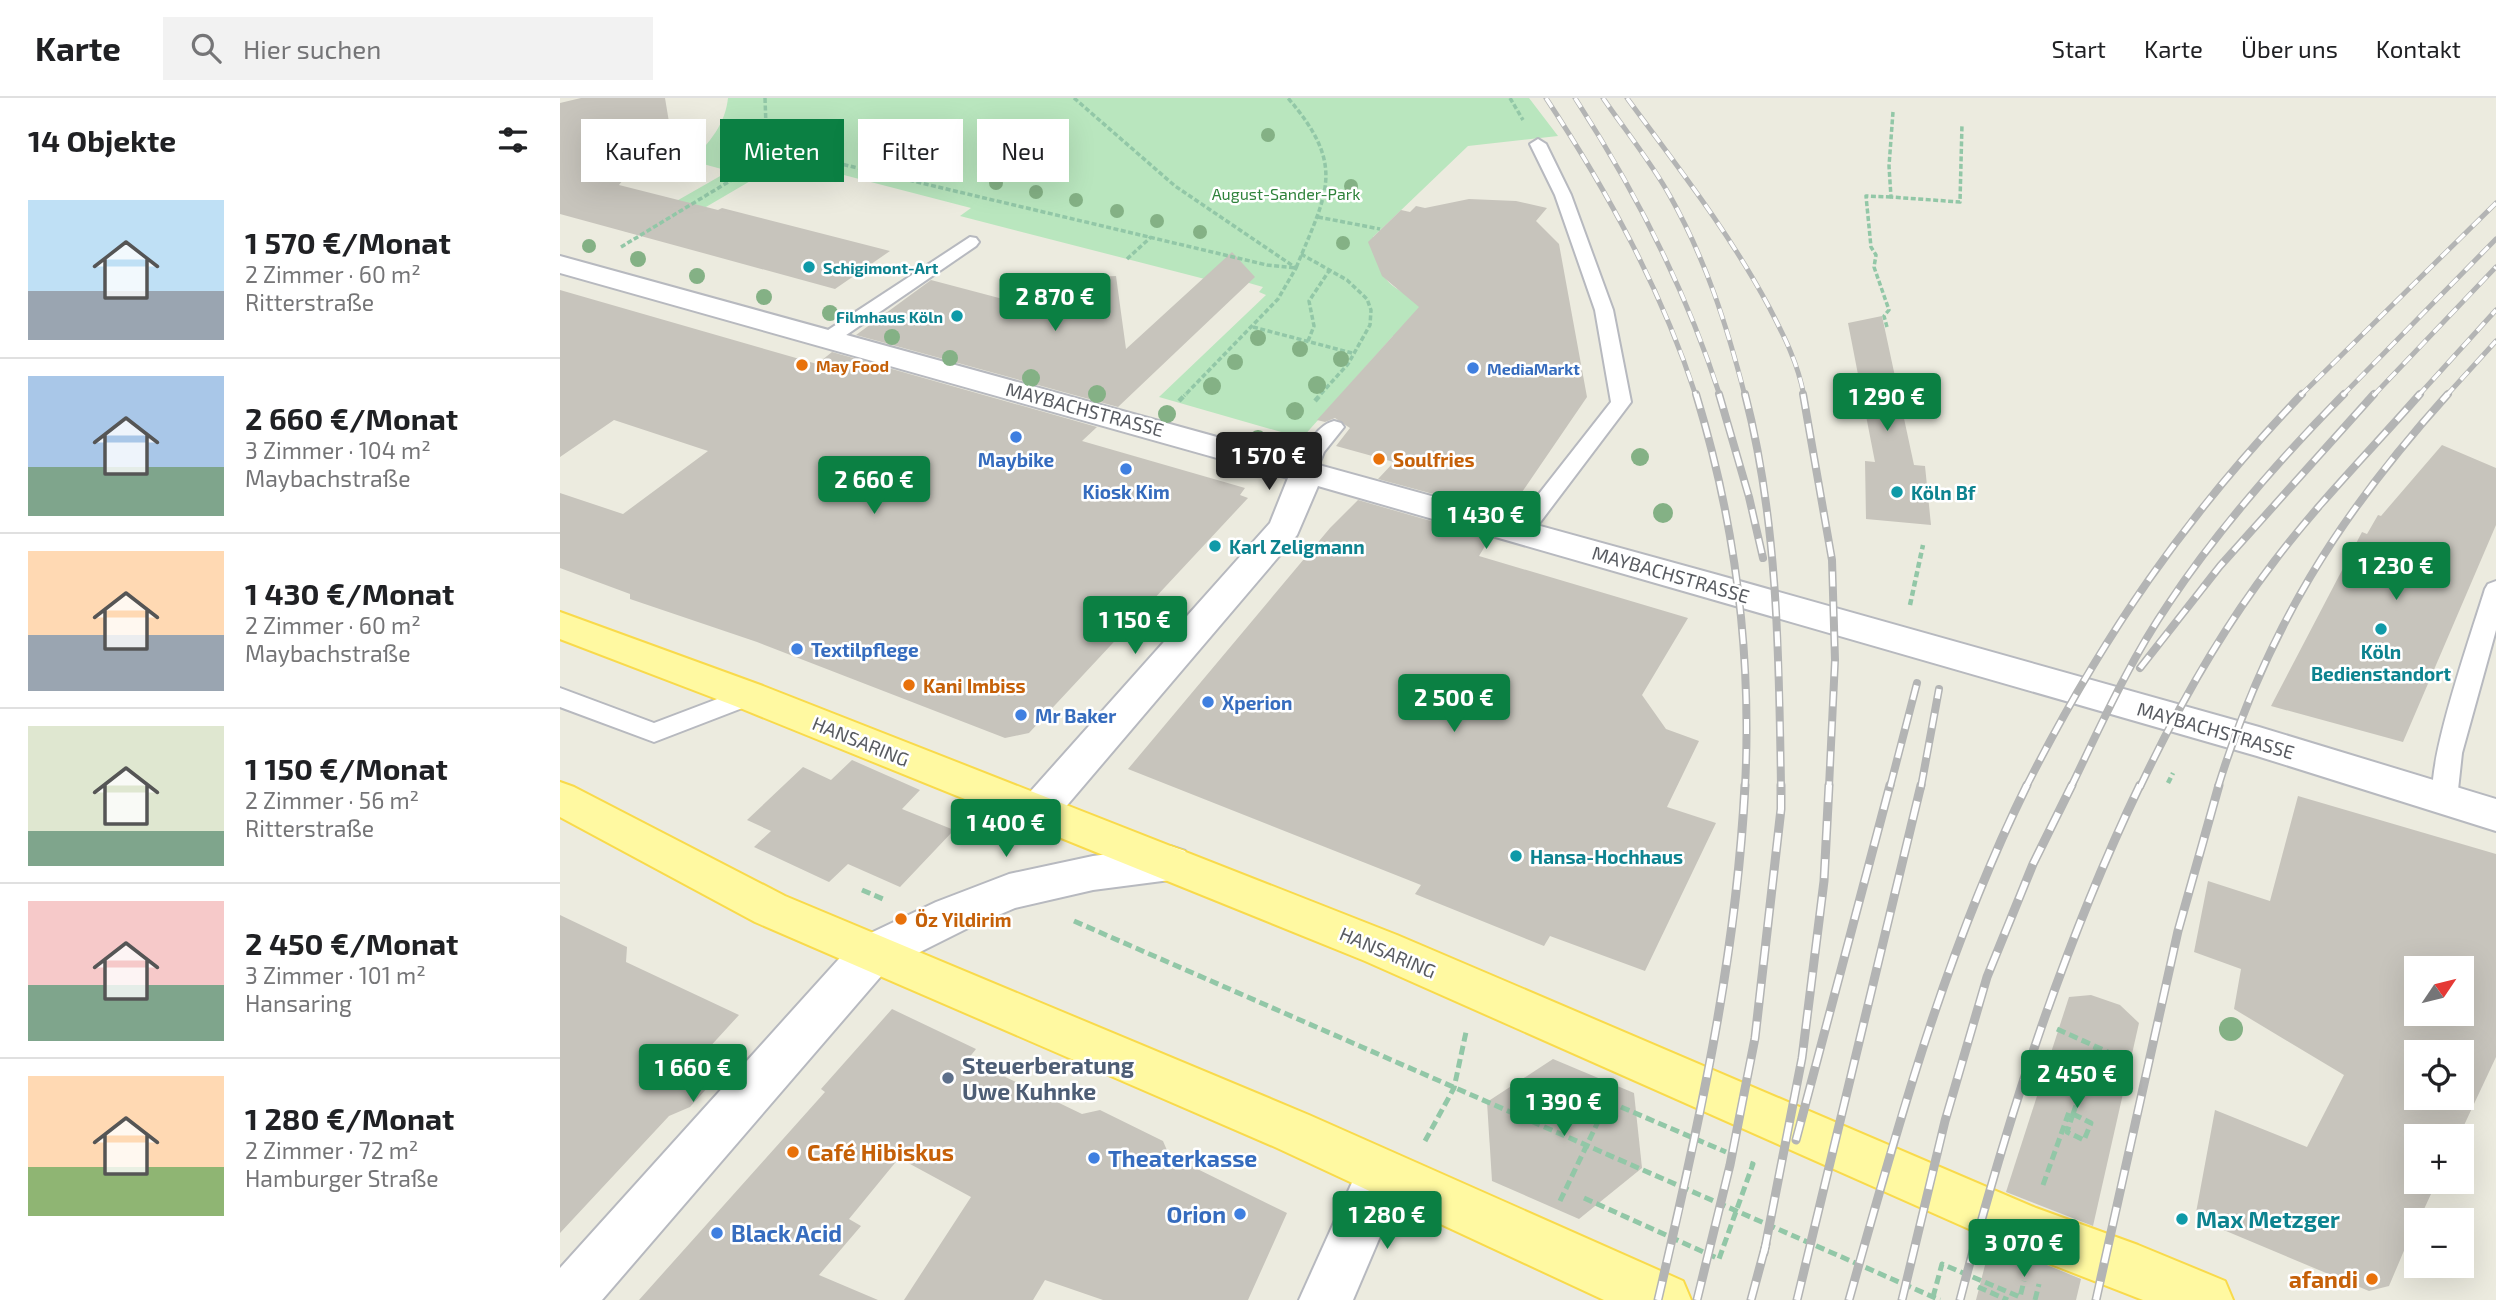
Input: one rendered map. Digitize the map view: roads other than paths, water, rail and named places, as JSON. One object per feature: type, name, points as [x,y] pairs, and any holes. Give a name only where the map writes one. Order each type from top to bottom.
[{"type":"main road","name":"HANSARING","points":[[560,625],[749,696],[1381,948],[2030,1231],[2138,1271],[2206,1300]]},
{"type":"main road","points":[[560,798],[770,909],[1292,1131],[1664,1300]]},
{"type":"street","name":"MAYBACHSTRASSE","points":[[560,264],[1264,458],[2259,742],[2496,815]]},
{"type":"street","points":[[1037,812],[1285,527],[1307,471]]},
{"type":"street","points":[[567,1300],[872,954],[952,915],[1009,892],[1093,873],[1170,863]]},
{"type":"street","points":[[1326,1300],[1382,1173]]},
{"type":"lane","points":[[1521,532],[1621,402],[1604,310],[1563,195],[1538,144]]},
{"type":"lane","points":[[829,338],[970,242]]},
{"type":"lane","points":[[1307,471],[1314,450],[1334,428]]},
{"type":"lane","points":[[2444,800],[2449,753],[2496,589]]},
{"type":"lane","points":[[560,697],[654,733],[749,696]]},
{"type":"railway","points":[[1546,98],[1591,169],[1650,279],[1696,396]]},
{"type":"railway","points":[[1575,98],[1619,169],[1658,242],[1692,318],[1720,396]]},
{"type":"railway","points":[[1603,98],[1655,171],[1683,220],[1714,294],[1745,396]]},
{"type":"railway","points":[[1627,98],[1737,252],[1790,350],[1804,396]]},
{"type":"railway","points":[[2302,394],[2496,203]]},
{"type":"railway","points":[[2342,396],[2496,239]]},
{"type":"railway","points":[[2373,396],[2496,267]]},
{"type":"railway","points":[[2418,396],[2496,310]]},
{"type":"railway","points":[[2446,396],[2496,341]]},
{"type":"railway","points":[[1696,394],[1721,491],[1738,588],[1746,687],[1745,787]]},
{"type":"railway","points":[[1719,394],[1749,497],[1763,558]]},
{"type":"railway","points":[[1745,394],[1764,491],[1775,589],[1781,787]]},
{"type":"railway","points":[[1803,394],[1832,560],[1835,660],[1829,787]]},
{"type":"railway","points":[[2027,786],[2085,679],[2149,580],[2220,486],[2302,394]]},
{"type":"railway","points":[[2071,787],[2129,670],[2188,575],[2252,494],[2344,394]]},
{"type":"railway","points":[[2140,668],[2220,566],[2374,394]]},
{"type":"railway","points":[[2140,787],[2201,672],[2254,589],[2308,519],[2420,394]]},
{"type":"railway","points":[[2218,787],[2259,676],[2310,577],[2373,485],[2448,394]]},
{"type":"railway","points":[[1890,787],[1917,683]]},
{"type":"railway","points":[[1921,787],[1939,689]]},
{"type":"railway","points":[[1658,1300],[1701,1108],[1724,980],[1745,785]]},
{"type":"railway","points":[[1765,1247],[1802,1058],[1824,881],[1829,785]]},
{"type":"railway","points":[[1796,1140],[1890,785]]},
{"type":"railway","points":[[1797,1300],[1921,785]]},
{"type":"railway","points":[[1902,1300],[1945,1121],[1987,977],[2033,864],[2072,785]]},
{"type":"railway","points":[[1960,1300],[1996,1168],[2060,974],[2111,847],[2140,785]]},
{"type":"railway","points":[[2096,1300],[2178,931],[2219,785]]},
{"type":"railway","points":[[1849,1300],[1886,1168],[1948,974],[1998,848],[2027,786]]},
{"type":"railway","points":[[1697,1300],[1730,1165],[1755,1038],[1781,809],[1781,787]]},
{"type":"railway","points":[[1751,1300],[1765,1247]]},
{"type":"railway","points":[[1764,1253],[1765,1247]]},
{"type":"place","name":"Schigimont-Art","points":[[809,267]]},
{"type":"place","name":"Filmhaus Köln","points":[[957,316]]},
{"type":"place","name":"May Food","points":[[802,365]]},
{"type":"place","name":"MediaMarkt","points":[[1473,368]]},
{"type":"place","name":"Maybike","points":[[1016,437]]},
{"type":"place","name":"Soulfries","points":[[1379,459]]},
{"type":"place","name":"Kiosk Kim","points":[[1126,469]]},
{"type":"place","name":"Köln Bf","points":[[1897,492]]},
{"type":"place","name":"Karl Zeligmann","points":[[1215,546]]},
{"type":"place","name":"Köln Bedienstandort","points":[[2381,629]]},
{"type":"place","name":"Textilpflege","points":[[797,649]]},
{"type":"place","name":"Kani Imbiss","points":[[909,685]]},
{"type":"place","name":"Xperion","points":[[1208,702]]},
{"type":"place","name":"Mr Baker","points":[[1021,715]]},
{"type":"place","name":"Hansa-Hochhaus","points":[[1516,856]]},
{"type":"place","name":"Öz Yildirim","points":[[901,919]]},
{"type":"place","name":"Steuerberatung Uwe Kuhnke","points":[[948,1078]]},
{"type":"place","name":"Café Hibiskus","points":[[793,1152]]},
{"type":"place","name":"Theaterkasse","points":[[1094,1158]]},
{"type":"place","name":"Orion","points":[[1240,1214]]},
{"type":"place","name":"Max Metzger","points":[[2182,1219]]},
{"type":"place","name":"Black Acid","points":[[717,1233]]},
{"type":"place","name":"afandi","points":[[2372,1279]]},
{"type":"park label","name":"August-Sander-Park","points":[[1286,193]]}]
